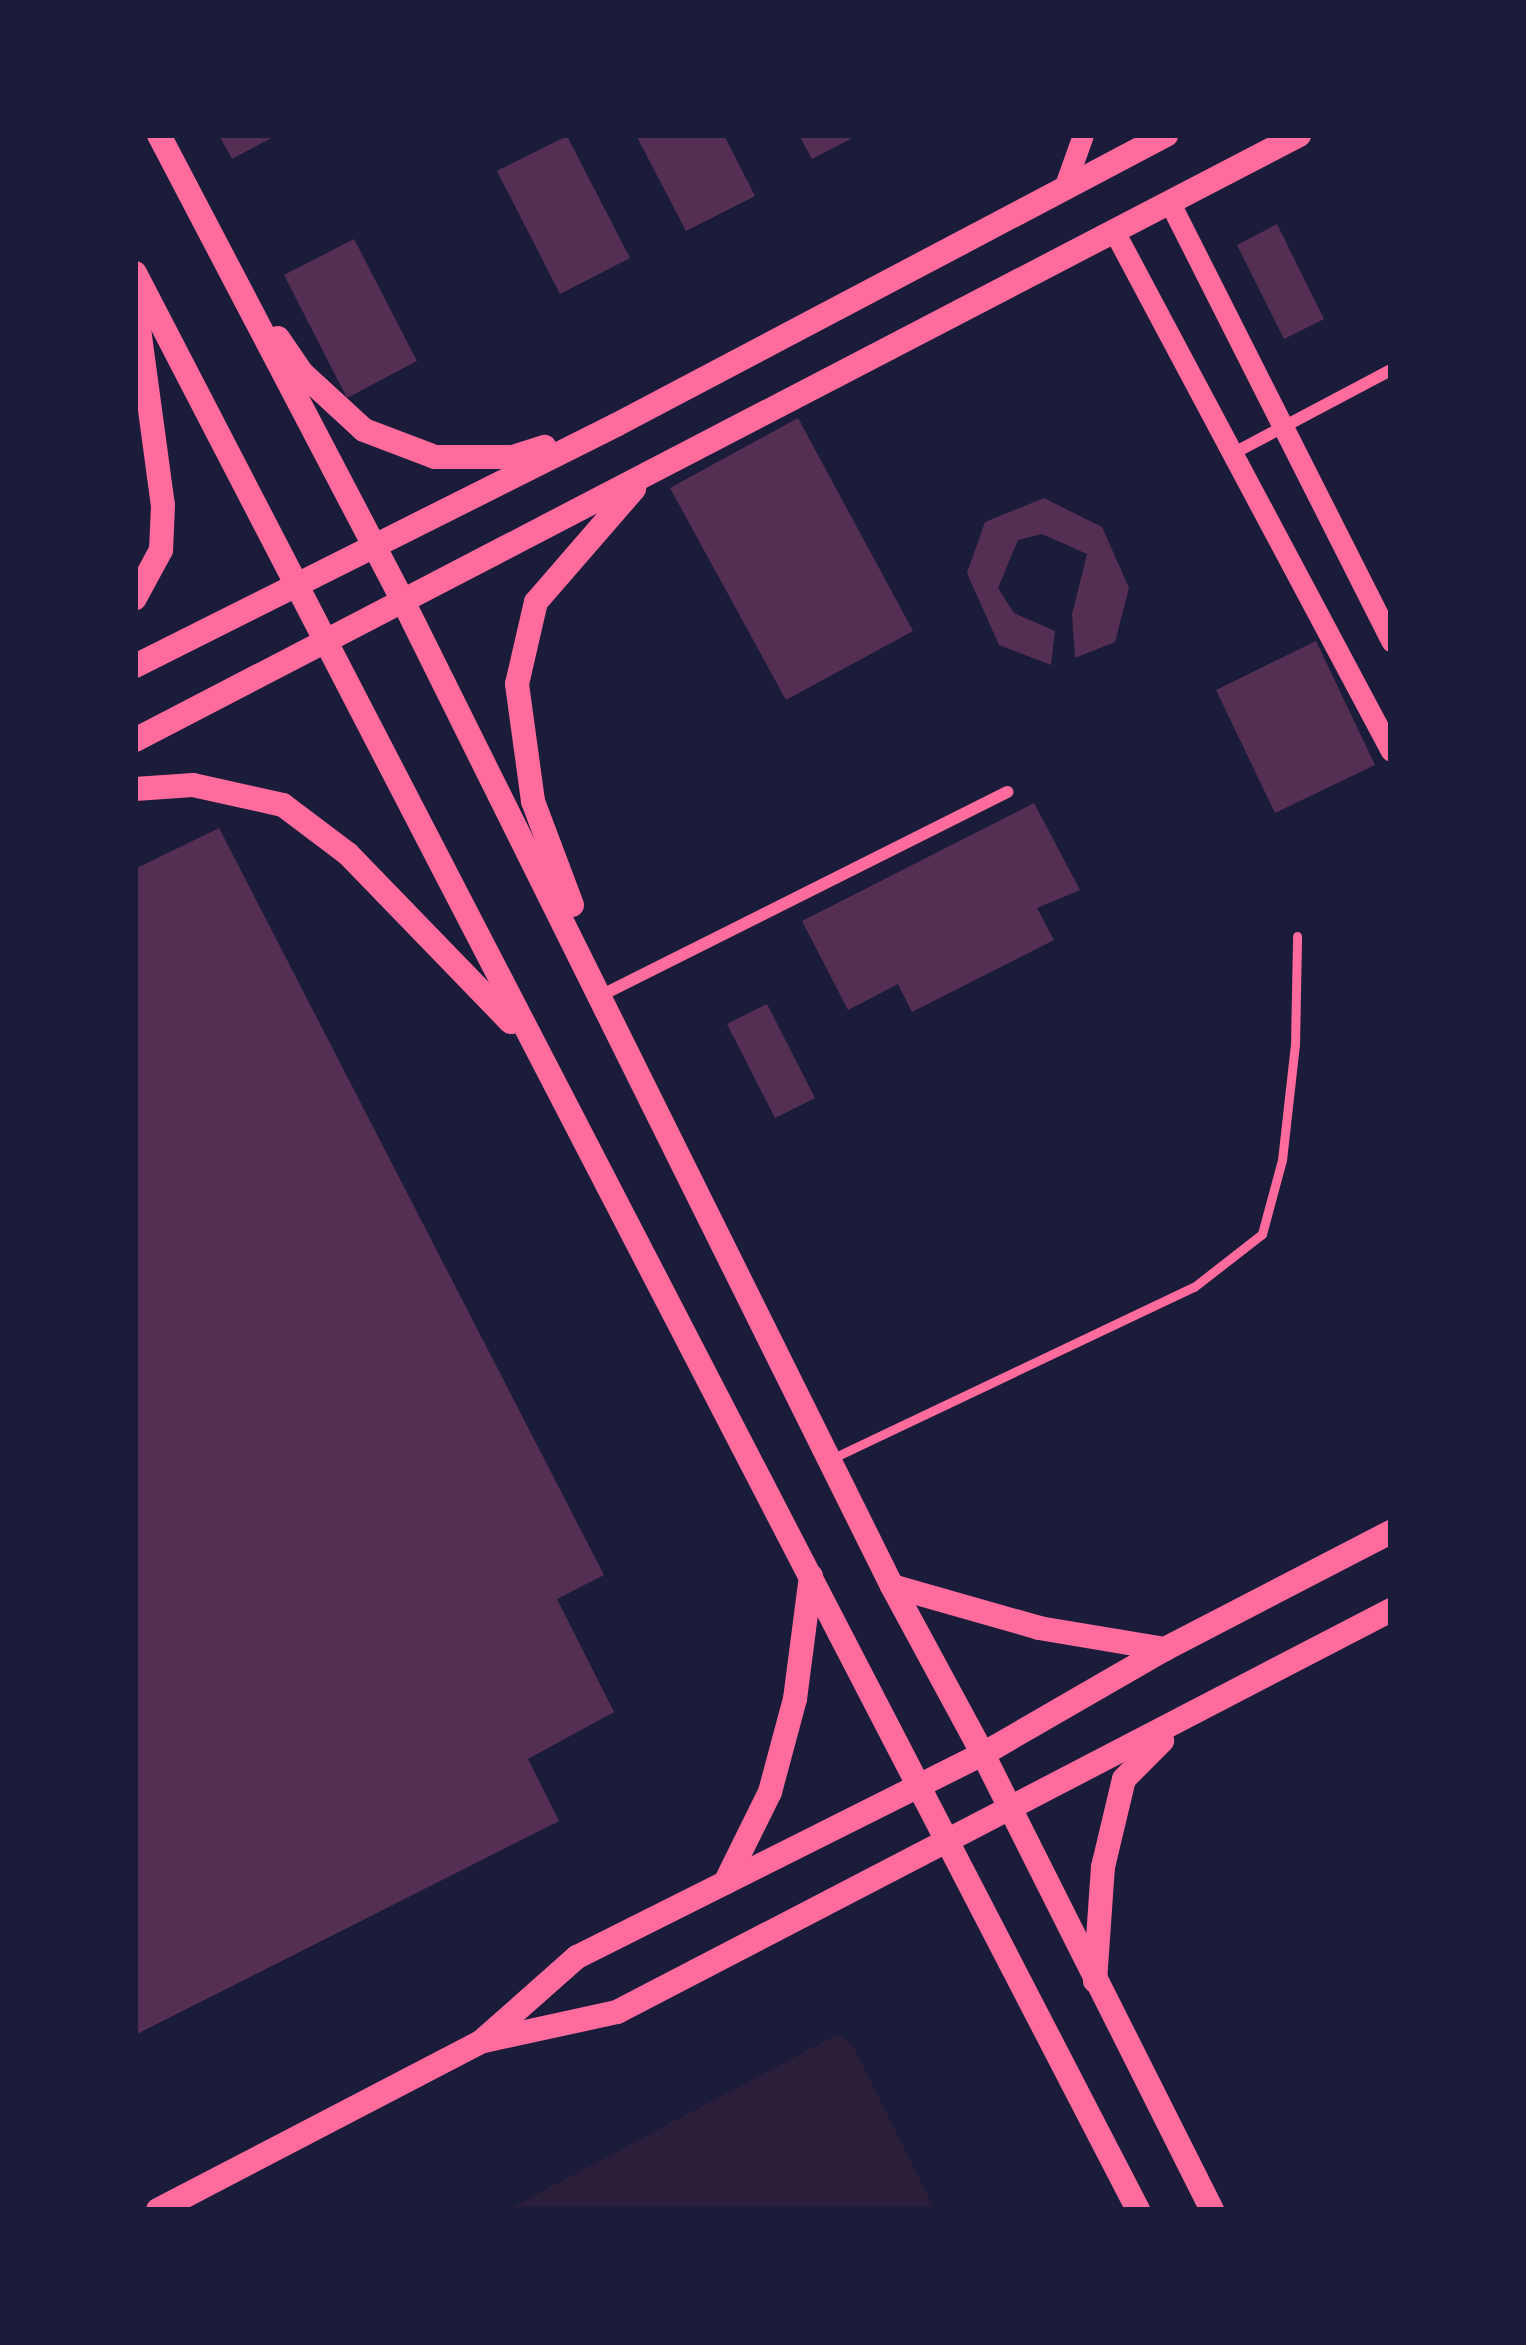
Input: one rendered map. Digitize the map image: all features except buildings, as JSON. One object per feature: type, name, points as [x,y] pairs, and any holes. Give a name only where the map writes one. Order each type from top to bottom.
[{"type":"main road","points":[[159,135],[403,601],[623,1035],[892,1586],[983,1754],[1094,1984],[1213,2210]]},
{"type":"main road","points":[[135,665],[616,425],[1166,135]]},
{"type":"main road","points":[[135,740],[1299,135]]},
{"type":"main road","points":[[206,232],[302,373],[364,430],[435,457],[513,457],[616,425]]},
{"type":"main road","points":[[135,273],[1138,2210]]},
{"type":"main road","points":[[135,299],[163,505],[161,550],[135,598]]},
{"type":"main road","points":[[623,1035],[532,801],[517,683],[536,602],[646,475]]},
{"type":"main road","points":[[135,789],[194,785],[284,805],[348,854],[533,1046]]},
{"type":"main road","points":[[158,2210],[482,2041],[577,1957],[983,1754],[1165,1649],[1391,1532]]},
{"type":"main road","points":[[725,1882],[770,1792],[795,1699],[812,1576]]},
{"type":"main road","points":[[892,1586],[1039,1628],[1165,1649]]},
{"type":"main road","points":[[482,2041],[617,2012],[1012,1811],[1391,1610]]},
{"type":"main road","points":[[1094,1984],[1103,1867],[1124,1779],[1182,1720]]},
{"type":"street","points":[[1064,188],[1083,135]]},
{"type":"street","points":[[1170,203],[1391,641]]},
{"type":"street","points":[[1114,231],[1391,751]]},
{"type":"street","points":[[1234,453],[1391,370]]},
{"type":"street","points":[[606,993],[1007,792]]},
{"type":"lane","points":[[831,1459],[1194,1287],[1262,1234],[1282,1160],[1295,1045],[1297,936]]},
{"type":"shaded area","points":[[838,2034],[853,2046],[935,2210],[507,2210]]}]
